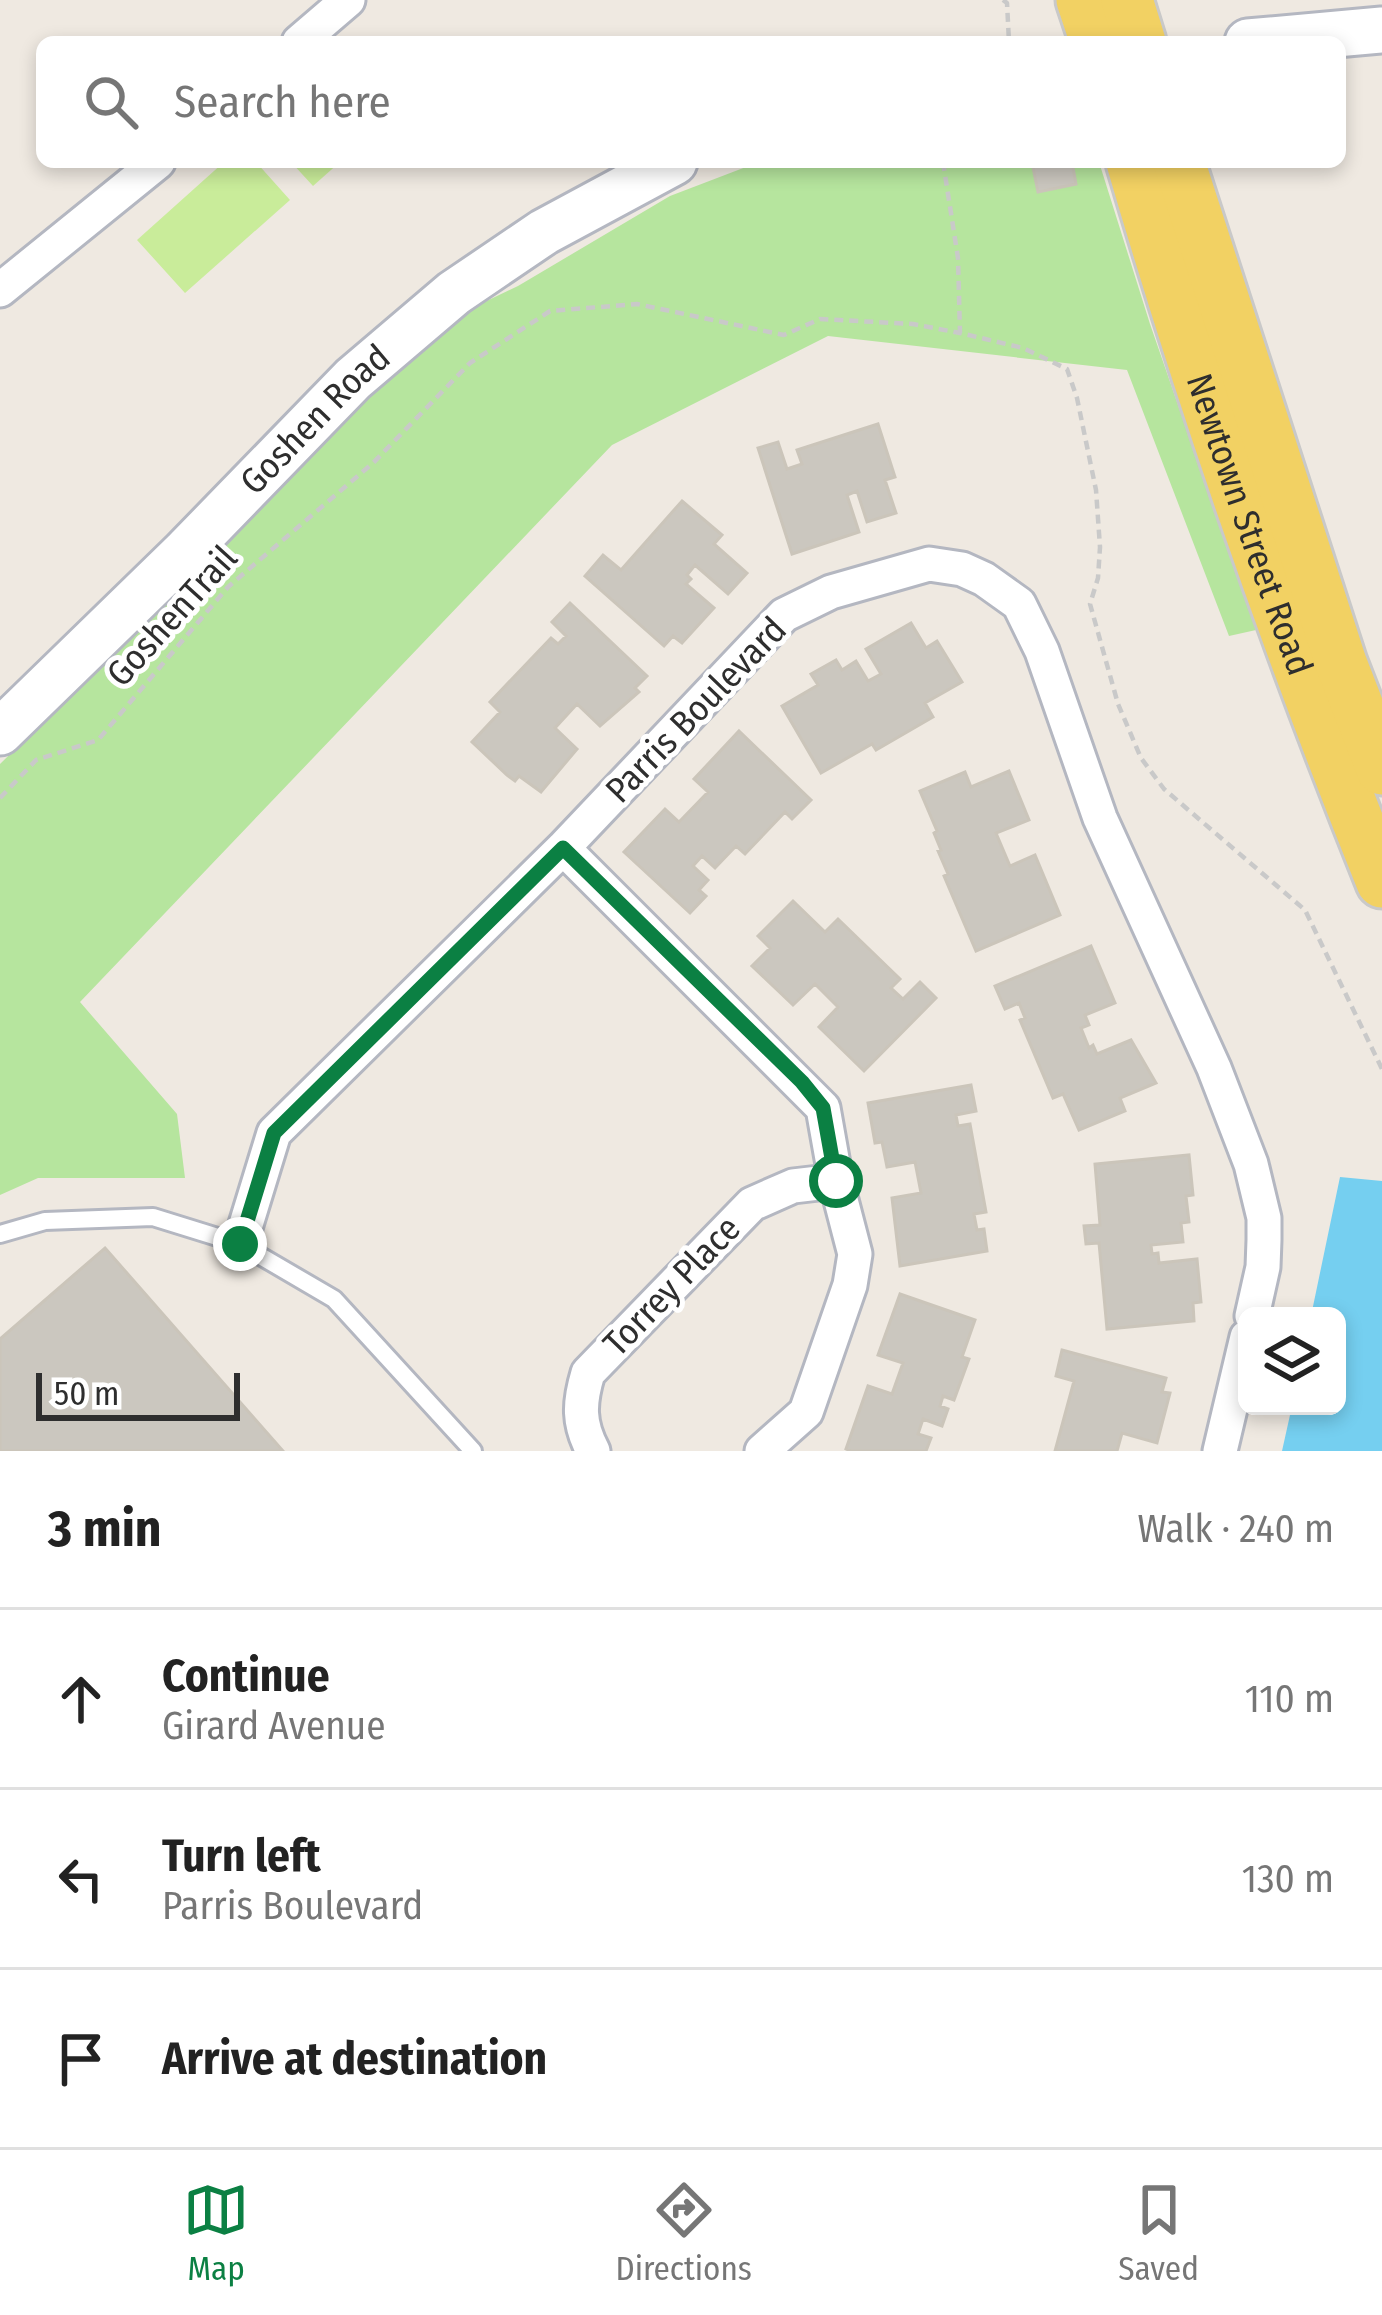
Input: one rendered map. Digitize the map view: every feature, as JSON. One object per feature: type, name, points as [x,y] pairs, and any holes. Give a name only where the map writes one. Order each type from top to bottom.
[{"type":"main road","points":[[1082,0],[1094,36]]},
{"type":"main road","points":[[1127,0],[1138,36]]},
{"type":"main road","points":[[1315,36],[1382,30]]},
{"type":"main road","name":"Goshen Road","points":[[0,733],[353,379],[454,293],[544,232],[663,168]]},
{"type":"main road","name":"Newtown Street Road","points":[[1134,168],[1248,522],[1382,882]]},
{"type":"main road","name":"Newtown Street Road","points":[[1181,168],[1341,663],[1382,769]]},
{"type":"street","points":[[306,36],[348,0]]},
{"type":"street","points":[[0,290],[151,168]]},
{"type":"street","name":"Parris Boulevard","points":[[240,1244],[274,1133],[563,848],[784,615],[831,592],[929,564],[962,569],[1019,604],[1042,651],[1100,818],[1214,1068],[1251,1164],[1264,1218],[1263,1267],[1254,1307]]},
{"type":"street","points":[[563,848],[823,1108],[855,1254],[846,1300],[806,1412],[762,1451]]},
{"type":"street","name":"Torrey Place","points":[[593,1451],[580,1415],[588,1373],[752,1204],[793,1186],[836,1181]]},
{"type":"street","points":[[1220,1451],[1238,1375]]},
{"type":"lane","points":[[0,1234],[45,1221],[153,1217],[240,1244],[334,1299],[473,1451]]},
{"type":"path","points":[[1003,0],[1009,36]]},
{"type":"path","points":[[944,168],[958,258],[960,333]]},
{"type":"path","name":"GoshenTrail","points":[[0,798],[36,760],[98,740],[228,587],[373,463],[470,363],[550,311],[638,304],[784,334],[820,320],[914,325],[960,333],[1023,348],[1067,369],[1096,490],[1100,548],[1090,604],[1118,704],[1141,758],[1179,802],[1304,910],[1382,1069]]},
{"type":"green space","points":[[217,168],[261,168],[290,200],[185,293],[137,240]]},
{"type":"green space","points":[[296,168],[333,168],[313,186]]},
{"type":"green space","points":[[743,168],[1101,168],[1256,630],[1229,636],[1127,370],[828,336],[612,445],[80,1002],[177,1114],[185,1178],[38,1178],[0,1195],[0,764],[204,563],[422,332],[518,286],[670,196]]},
{"type":"water","points":[[1340,1177],[1382,1181],[1382,1451],[1282,1451],[1290,1415],[1346,1415],[1346,1307],[1313,1307]]},
{"type":"building","points":[[1033,168],[1073,168],[1076,184],[1038,192]]},
{"type":"building","points":[[878,424],[895,477],[885,480],[896,513],[867,522],[857,491],[847,495],[859,532],[792,554],[758,448],[778,442],[787,469],[802,464],[797,450]]},
{"type":"building","points":[[682,501],[722,535],[714,544],[747,573],[728,594],[695,565],[686,584],[714,608],[682,643],[673,636],[664,646],[585,576],[603,555],[621,570]]},
{"type":"building","points":[[570,603],[647,676],[635,688],[639,692],[600,726],[577,704],[555,728],[577,749],[541,792],[519,776],[515,781],[472,742],[500,712],[490,702],[551,638],[558,644],[566,636],[552,622]]},
{"type":"building","points":[[911,623],[926,648],[937,641],[962,682],[925,703],[933,717],[876,750],[872,744],[821,773],[782,706],[818,685],[811,674],[836,660],[842,670],[856,661],[868,681],[881,674],[866,649]]},
{"type":"building","points":[[739,731],[811,800],[792,819],[785,812],[745,854],[736,846],[715,868],[702,856],[693,866],[708,880],[699,890],[706,896],[690,913],[624,852],[665,809],[679,822],[708,792],[694,779]]},
{"type":"building","points":[[1009,771],[1029,820],[996,833],[1010,866],[1035,855],[1060,915],[976,951],[944,876],[948,874],[938,851],[937,831],[920,791],[965,772],[971,787]]},
{"type":"building","points":[[793,901],[825,932],[838,919],[900,979],[891,988],[903,999],[920,982],[936,998],[864,1071],[819,1027],[838,1007],[815,984],[793,1005],[752,966],[770,948],[758,936]]},
{"type":"building","points":[[1091,946],[1115,1003],[1085,1015],[1089,1025],[1081,1028],[1089,1048],[1093,1045],[1097,1054],[1131,1040],[1156,1083],[1120,1098],[1125,1111],[1079,1130],[1063,1094],[1053,1098],[1020,1020],[1025,1018],[1019,1003],[1005,1009],[995,986]]},
{"type":"building","points":[[971,1085],[976,1111],[956,1115],[958,1126],[970,1124],[986,1212],[974,1214],[977,1230],[984,1229],[987,1251],[900,1266],[892,1198],[921,1193],[915,1162],[887,1167],[882,1142],[875,1143],[868,1103]]},
{"type":"building","points":[[1189,1155],[1193,1195],[1186,1196],[1189,1222],[1181,1223],[1183,1242],[1151,1245],[1159,1263],[1197,1259],[1201,1302],[1193,1303],[1194,1321],[1107,1329],[1099,1243],[1086,1244],[1084,1226],[1100,1225],[1095,1164]]},
{"type":"building","points":[[105,1248],[283,1451],[0,1451],[0,1339]]},
{"type":"building","points":[[900,1294],[975,1320],[962,1357],[969,1359],[954,1400],[943,1396],[940,1406],[948,1409],[942,1426],[923,1419],[918,1434],[931,1438],[926,1451],[851,1451],[846,1449],[868,1386],[892,1394],[903,1363],[878,1355]]},
{"type":"building","points":[[1062,1350],[1166,1378],[1162,1392],[1170,1393],[1157,1443],[1122,1433],[1117,1451],[1055,1451],[1074,1381],[1056,1376]]},
{"type":"route","points":[[240,1244],[274,1133],[563,848],[802,1082],[823,1108],[836,1181]]}]
